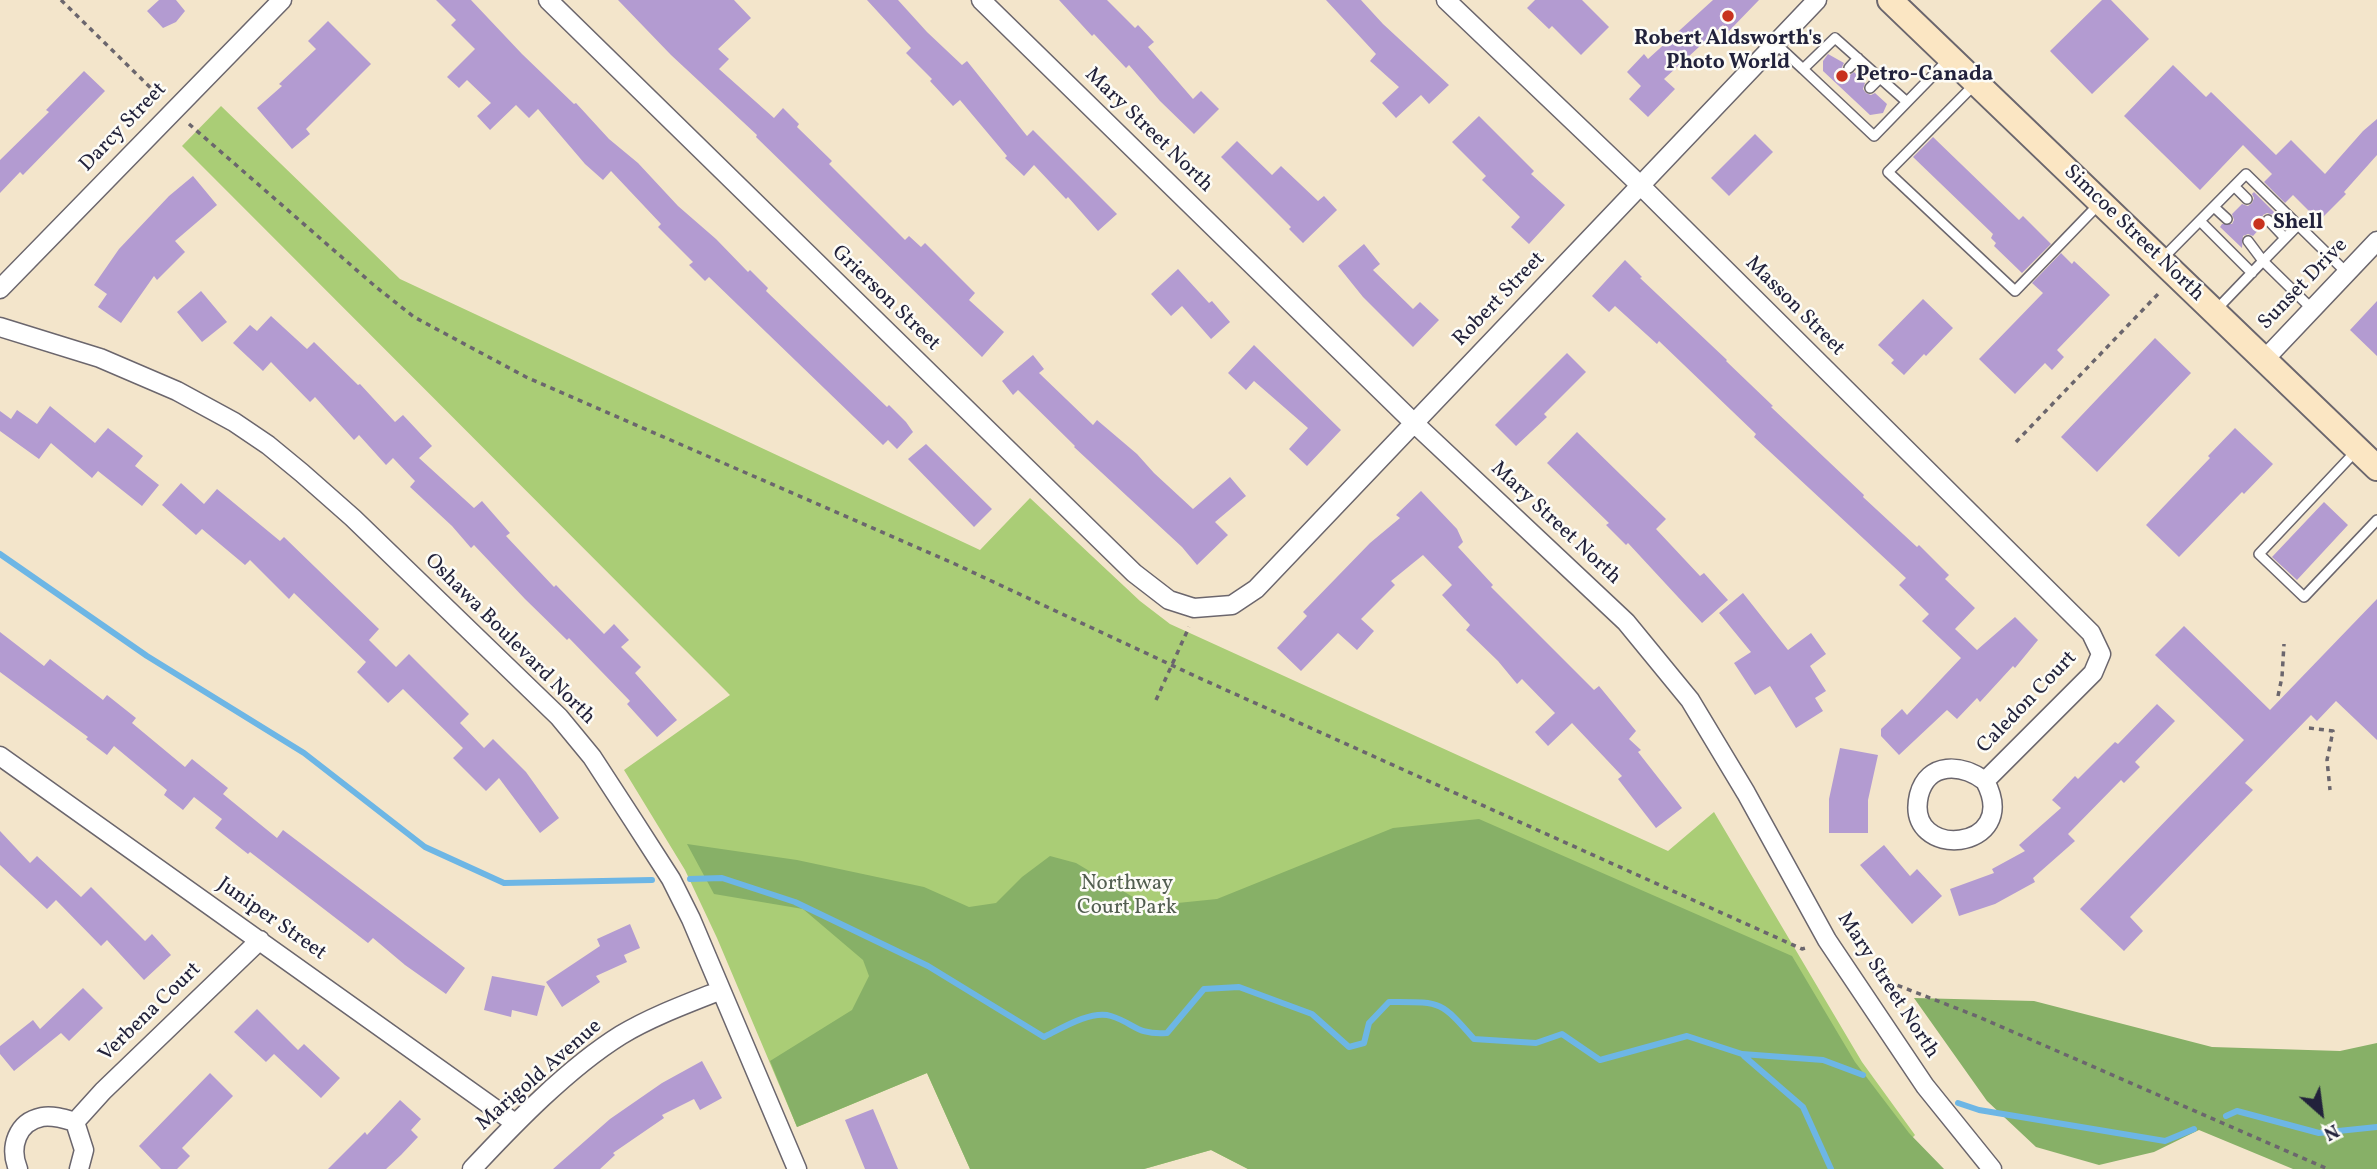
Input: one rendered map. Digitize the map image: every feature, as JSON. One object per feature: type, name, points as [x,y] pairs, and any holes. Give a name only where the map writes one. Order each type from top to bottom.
[{"type":"main road","name":"Simcoe Street North","points":[[1890,0],[2377,468]]},
{"type":"street","name":"Darcy Street","points":[[0,289],[282,0]]},
{"type":"street","name":"Grierson Street","points":[[548,0],[1134,573],[1169,600],[1199,609]]},
{"type":"street","name":"Mary Street North","points":[[981,0],[1413,422],[1626,622],[1690,701],[1746,793],[1827,940],[1925,1086],[1992,1169]]},
{"type":"street","name":"Masson Street","points":[[1446,0],[1641,187],[2091,633],[2101,654]]},
{"type":"street","name":"Robert Street","points":[[1199,609],[1232,606],[1256,589],[1817,0]]},
{"type":"street","name":"Sunset Drive","points":[[2264,360],[2377,241]]},
{"type":"street","name":"Oshawa Boulevard North","points":[[0,327],[139,373],[234,422],[268,445],[354,518],[559,717],[592,757],[671,879],[691,919],[719,991],[797,1169]]},
{"type":"street","name":"Caledon Court","points":[[1984,781],[2093,673],[2101,654]]},
{"type":"street","name":"Juniper Street","points":[[0,756],[515,1123]]},
{"type":"street","name":"Caledon Court","points":[[1953,767],[1966,769],[1984,781],[1992,798],[1992,810],[1988,823],[1979,833],[1961,842],[1948,841],[1936,837],[1926,828],[1919,816],[1917,803],[1920,790],[1934,774],[1953,767]]},
{"type":"street","name":"Verbena Court","points":[[75,1122],[103,1091],[260,940]]},
{"type":"street","name":"Marigold Avenue","points":[[472,1169],[515,1123],[595,1052],[622,1034],[719,991]]},
{"type":"street","points":[[18,1169],[13,1146],[17,1135],[24,1126],[44,1116],[75,1122],[84,1150],[79,1169]]},
{"type":"lane","points":[[1803,69],[1835,38],[1907,102]]},
{"type":"lane","points":[[1776,44],[1874,136],[1949,59]]},
{"type":"lane","points":[[1849,68],[1858,58]]},
{"type":"lane","points":[[1870,88],[1880,78]]},
{"type":"lane","points":[[1826,91],[1835,83]]},
{"type":"lane","points":[[1975,84],[1888,172],[2015,291],[2101,202]]},
{"type":"lane","points":[[1847,111],[1856,102]]},
{"type":"lane","points":[[2168,268],[2200,221],[2246,174],[2347,272]]},
{"type":"lane","points":[[2234,186],[2247,199]]},
{"type":"lane","points":[[2214,207],[2227,219]]},
{"type":"lane","points":[[2268,220],[2285,238]]},
{"type":"lane","points":[[2200,221],[2252,273]]},
{"type":"lane","points":[[2214,312],[2298,225]]},
{"type":"lane","points":[[2248,241],[2263,261],[2312,309]]},
{"type":"lane","points":[[2357,449],[2259,554],[2304,597],[2377,520]]},
{"type":"path","points":[[61,0],[174,110],[376,287],[414,317],[526,377],[955,564],[1802,949]]},
{"type":"path","points":[[2016,442],[2168,268]]},
{"type":"path","points":[[1156,700],[1199,609]]},
{"type":"path","points":[[2278,696],[2284,644]]},
{"type":"path","points":[[2309,728],[2333,732],[2328,760],[2330,790]]},
{"type":"path","points":[[1889,982],[1979,1017],[2328,1169]]},
{"type":"green space","name":"Northway Court Park","points":[[221,106],[400,279],[980,550],[1030,498],[1140,601],[1170,624],[1668,851],[1714,812],[1862,1062],[1915,1135],[1882,1169],[1248,1169],[1211,1150],[1144,1169],[970,1169],[927,1073],[797,1127],[717,938],[685,870],[624,770],[730,695],[182,146]]},
{"type":"green space","points":[[1479,819],[1792,956],[1855,1062],[1909,1133],[1944,1169],[1248,1169],[1211,1150],[1144,1169],[970,1169],[927,1073],[797,1127],[770,1061],[852,1010],[869,976],[863,960],[803,909],[714,894],[687,844],[797,860],[924,887],[969,907],[996,903],[1022,877],[1050,856],[1076,863],[1148,906],[1217,899],[1393,828]]},
{"type":"green space","points":[[1914,998],[2034,1001],[2212,1047],[2340,1051],[2377,1043],[2377,1169],[2293,1169],[2199,1130],[2154,1152],[2099,1165],[2036,1147],[1987,1101]]},
{"type":"building","points":[[159,0],[176,0],[185,11],[176,22],[163,28],[147,11]]},
{"type":"building","points":[[436,0],[471,0],[522,54],[576,103],[609,139],[638,163],[678,206],[748,272],[750,270],[768,288],[766,291],[887,407],[889,405],[913,432],[897,449],[888,440],[883,445],[709,277],[705,281],[689,265],[693,262],[658,227],[661,224],[611,171],[603,180],[585,164],[538,109],[529,118],[516,105],[490,130],[477,116],[491,103],[467,80],[459,88],[447,77],[475,49],[451,25],[456,20]]},
{"type":"building","points":[[618,0],[734,0],[751,18],[718,49],[729,59],[719,69],[774,118],[783,108],[799,124],[797,127],[832,161],[829,164],[905,240],[909,236],[921,247],[925,243],[975,293],[969,300],[1004,332],[982,357],[756,137],[757,135],[671,55]]},
{"type":"building","points":[[867,0],[898,0],[962,65],[967,61],[1027,136],[1033,130],[1117,214],[1098,231],[1068,197],[1066,199],[1034,165],[1024,176],[1005,158],[1007,156],[960,100],[953,106],[930,81],[932,79],[906,53],[911,48]]},
{"type":"building","points":[[1059,0],[1107,0],[1135,28],[1138,25],[1154,42],[1148,47],[1193,99],[1201,91],[1219,109],[1194,134],[1160,101],[1129,65],[1126,68]]},
{"type":"building","points":[[1326,0],[1361,0],[1449,85],[1429,104],[1421,95],[1396,118],[1382,103],[1399,87],[1370,61],[1376,54]]},
{"type":"building","points":[[1535,0],[1582,0],[1609,27],[1581,55],[1552,26],[1549,29],[1527,8]]},
{"type":"building","points":[[1713,0],[1759,0],[1729,31],[1723,25],[1664,79],[1675,89],[1648,117],[1629,99],[1641,86],[1627,72],[1644,54],[1648,59]]},
{"type":"building","points":[[2102,0],[2111,0],[2149,39],[2092,94],[2050,51]]},
{"type":"building","points":[[328,21],[371,64],[306,129],[310,134],[292,149],[257,108],[282,86],[279,84],[316,49],[308,41]]},
{"type":"building","points":[[1828,54],[1844,63],[1842,67],[1845,74],[1854,72],[1865,83],[1863,89],[1866,93],[1875,93],[1887,104],[1883,113],[1870,115],[1823,71],[1823,61]]},
{"type":"building","points":[[2173,65],[2206,97],[2211,92],[2276,155],[2291,140],[2325,174],[2377,119],[2377,155],[2344,192],[2346,194],[2319,221],[2293,195],[2285,203],[2264,182],[2272,174],[2243,145],[2200,190],[2124,116]]},
{"type":"building","points":[[84,71],[105,91],[23,175],[20,172],[0,193],[0,160],[49,112],[46,110]]},
{"type":"building","points":[[1479,116],[1534,171],[1531,174],[1565,205],[1529,244],[1511,227],[1520,217],[1482,180],[1486,176],[1452,142]]},
{"type":"building","points":[[1755,134],[1773,152],[1729,196],[1711,178]]},
{"type":"building","points":[[1933,137],[2019,220],[2023,216],[2051,244],[2022,273],[1994,246],[1996,243],[1991,238],[1993,234],[1913,157]]},
{"type":"building","points":[[1237,141],[1272,175],[1281,166],[1318,201],[1324,196],[1337,210],[1303,243],[1289,229],[1291,227],[1221,157]]},
{"type":"building","points":[[193,176],[217,205],[175,241],[185,252],[157,280],[154,276],[121,323],[98,307],[107,294],[94,285],[119,249],[169,196]]},
{"type":"building","points":[[2254,192],[2275,213],[2263,215],[2263,225],[2253,236],[2243,236],[2242,248],[2220,227],[2222,224],[2232,224],[2232,214],[2242,204],[2248,206],[2252,203]]},
{"type":"building","points":[[1364,244],[1380,264],[1373,270],[1413,309],[1420,302],[1439,320],[1413,347],[1363,297],[1338,266]]},
{"type":"building","points":[[2061,253],[2072,264],[2074,261],[2110,295],[2057,350],[2064,357],[2052,370],[2045,363],[2015,394],[1979,359],[2043,293],[2032,283]]},
{"type":"building","points":[[1625,260],[1642,277],[1640,278],[1727,360],[1773,406],[1771,407],[1864,495],[1863,497],[1949,575],[1945,579],[1975,608],[1955,629],[1977,650],[2015,617],[2038,640],[2015,668],[2013,666],[1980,702],[1977,698],[1957,719],[1947,710],[1899,755],[1881,736],[1881,729],[1902,709],[1907,715],[1961,658],[1922,621],[1929,614],[1899,585],[1906,578],[1754,437],[1756,434],[1659,341],[1657,344],[1615,306],[1609,312],[1592,296]]},
{"type":"building","points":[[1178,269],[1230,322],[1211,339],[1182,306],[1171,316],[1151,294]]},
{"type":"building","points":[[201,291],[227,322],[202,342],[177,312]]},
{"type":"building","points":[[1923,299],[1953,328],[1904,375],[1891,363],[1894,360],[1878,345]]},
{"type":"building","points":[[2377,301],[2377,356],[2350,330]]},
{"type":"building","points":[[271,316],[307,349],[314,342],[360,384],[395,422],[403,415],[432,446],[419,458],[474,508],[482,501],[510,533],[506,536],[554,587],[556,585],[604,634],[614,624],[629,640],[621,647],[641,667],[635,673],[677,720],[657,737],[627,704],[630,701],[569,638],[567,640],[474,545],[471,548],[452,526],[410,487],[415,481],[393,458],[386,465],[359,435],[354,440],[315,397],[310,402],[271,362],[263,371],[233,343],[250,325],[257,331]]},
{"type":"building","points":[[2155,338],[2191,373],[2097,472],[2061,437]]},
{"type":"building","points":[[1254,345],[1341,430],[1307,466],[1289,449],[1308,428],[1254,381],[1246,390],[1228,373]]},
{"type":"building","points":[[1567,353],[1586,372],[1544,414],[1547,417],[1516,446],[1495,425]]},
{"type":"building","points":[[1033,355],[1044,369],[1039,373],[1093,425],[1097,420],[1137,454],[1193,509],[1230,477],[1246,496],[1215,522],[1228,535],[1197,565],[1182,547],[1074,447],[1018,390],[1013,395],[1002,381]]},
{"type":"building","points":[[50,406],[95,443],[108,428],[143,456],[135,466],[159,485],[142,506],[98,471],[92,478],[51,443],[39,459],[0,431],[0,411],[11,419],[17,410],[37,424]]},
{"type":"building","points":[[2235,428],[2273,464],[2179,557],[2146,525]]},
{"type":"building","points":[[1577,432],[1666,519],[1656,529],[1700,576],[1704,573],[1728,600],[1702,623],[1628,543],[1626,545],[1606,525],[1609,523],[1547,463]]},
{"type":"building","points":[[926,444],[992,509],[974,527],[908,459]]},
{"type":"building","points":[[181,483],[204,504],[217,489],[280,541],[284,537],[379,629],[369,640],[396,667],[409,654],[469,714],[460,723],[484,748],[493,739],[526,772],[559,818],[540,833],[499,778],[486,791],[453,758],[463,748],[403,689],[388,703],[357,672],[366,662],[294,593],[289,599],[250,560],[245,565],[202,529],[196,535],[162,505]]},
{"type":"building","points":[[1421,491],[1457,529],[1463,542],[1458,547],[1493,585],[1491,587],[1594,690],[1599,686],[1636,731],[1629,739],[1641,750],[1638,752],[1682,808],[1656,828],[1618,779],[1622,776],[1572,723],[1548,746],[1535,732],[1555,713],[1522,679],[1517,684],[1466,630],[1470,625],[1442,595],[1452,585],[1423,555],[1391,581],[1395,585],[1361,619],[1374,631],[1357,650],[1338,633],[1301,671],[1277,648],[1307,616],[1303,612],[1370,543],[1400,518],[1396,515]]},
{"type":"building","points":[[2324,502],[2348,525],[2297,580],[2272,557]]},
{"type":"building","points":[[1743,593],[1788,650],[1811,633],[1826,654],[1810,666],[1826,691],[1815,698],[1823,711],[1796,728],[1770,686],[1755,695],[1734,663],[1751,652],[1719,613]]},
{"type":"building","points":[[2377,599],[2377,740],[2336,701],[2317,721],[2311,715],[2245,783],[2253,790],[2130,917],[2143,931],[2124,951],[2080,909],[2244,740],[2155,655],[2184,626],[2270,710]]},
{"type":"building","points":[[0,632],[44,666],[50,659],[103,700],[107,695],[136,718],[132,723],[185,767],[192,759],[228,788],[223,794],[277,838],[283,830],[465,968],[446,994],[373,938],[368,943],[250,852],[248,854],[215,828],[222,819],[194,797],[183,810],[164,795],[167,790],[114,746],[107,755],[86,739],[88,737],[0,672]]},
{"type":"building","points":[[2157,704],[2175,721],[2135,762],[2140,767],[2124,783],[2121,780],[2068,834],[2075,841],[2033,878],[2035,882],[1995,904],[1959,916],[1950,889],[1994,873],[1992,869],[2025,851],[2019,845],[2061,808],[2052,800],[2075,776],[2078,779],[2115,742],[2118,744]]},
{"type":"building","points":[[1840,748],[1878,755],[1868,800],[1868,833],[1829,833],[1829,799]]},
{"type":"building","points":[[0,831],[30,863],[37,856],[81,897],[91,887],[145,941],[152,934],[171,955],[144,980],[107,940],[101,946],[56,900],[47,909],[0,865]]},
{"type":"building","points":[[1884,845],[1910,876],[1917,869],[1942,896],[1912,924],[1860,865]]},
{"type":"building","points":[[630,924],[640,948],[624,955],[627,962],[596,976],[600,982],[562,1007],[546,982],[600,946],[597,939]]},
{"type":"building","points":[[492,976],[545,986],[537,1016],[512,1010],[511,1017],[484,1010]]},
{"type":"building","points":[[83,988],[103,1008],[69,1041],[61,1033],[14,1071],[0,1054],[0,1046],[33,1020],[40,1029]]},
{"type":"building","points":[[257,1009],[298,1050],[304,1044],[340,1078],[321,1098],[274,1054],[266,1062],[234,1032]]},
{"type":"building","points":[[702,1061],[722,1098],[700,1110],[694,1099],[662,1115],[664,1118],[613,1153],[615,1155],[600,1169],[553,1169],[610,1119],[662,1083]]},
{"type":"building","points":[[210,1073],[233,1096],[182,1148],[190,1156],[177,1169],[161,1169],[139,1146]]},
{"type":"building","points":[[400,1100],[421,1119],[411,1130],[418,1137],[401,1155],[386,1169],[328,1169],[365,1132],[367,1135]]},
{"type":"building","points":[[873,1109],[898,1169],[865,1169],[845,1120]]},
{"type":"waterway","points":[[0,554],[147,656],[304,753],[425,847],[504,883],[652,880]]},
{"type":"waterway","points":[[690,879],[722,878],[795,902],[928,966],[1044,1037],[1095,1015],[1111,1016],[1142,1031],[1167,1033],[1204,989],[1239,987],[1312,1014],[1349,1047],[1364,1043],[1369,1023],[1389,1002],[1419,1002],[1430,1003],[1446,1010],[1474,1039],[1536,1043],[1562,1034],[1600,1060],[1687,1036],[1742,1054],[1823,1060],[1863,1075]]},
{"type":"waterway","points":[[1744,1056],[1803,1107],[1831,1169]]},
{"type":"waterway","points":[[1958,1103],[1979,1110],[2165,1141],[2194,1129]]},
{"type":"waterway","points":[[2226,1116],[2237,1111],[2319,1133],[2377,1127]]},
{"type":"place","name":"Robert Aldsworth's Photo World","points":[[1728,16]]},
{"type":"place","name":"Petro-Canada","points":[[1842,76]]},
{"type":"place","name":"Shell","points":[[2259,224]]}]
